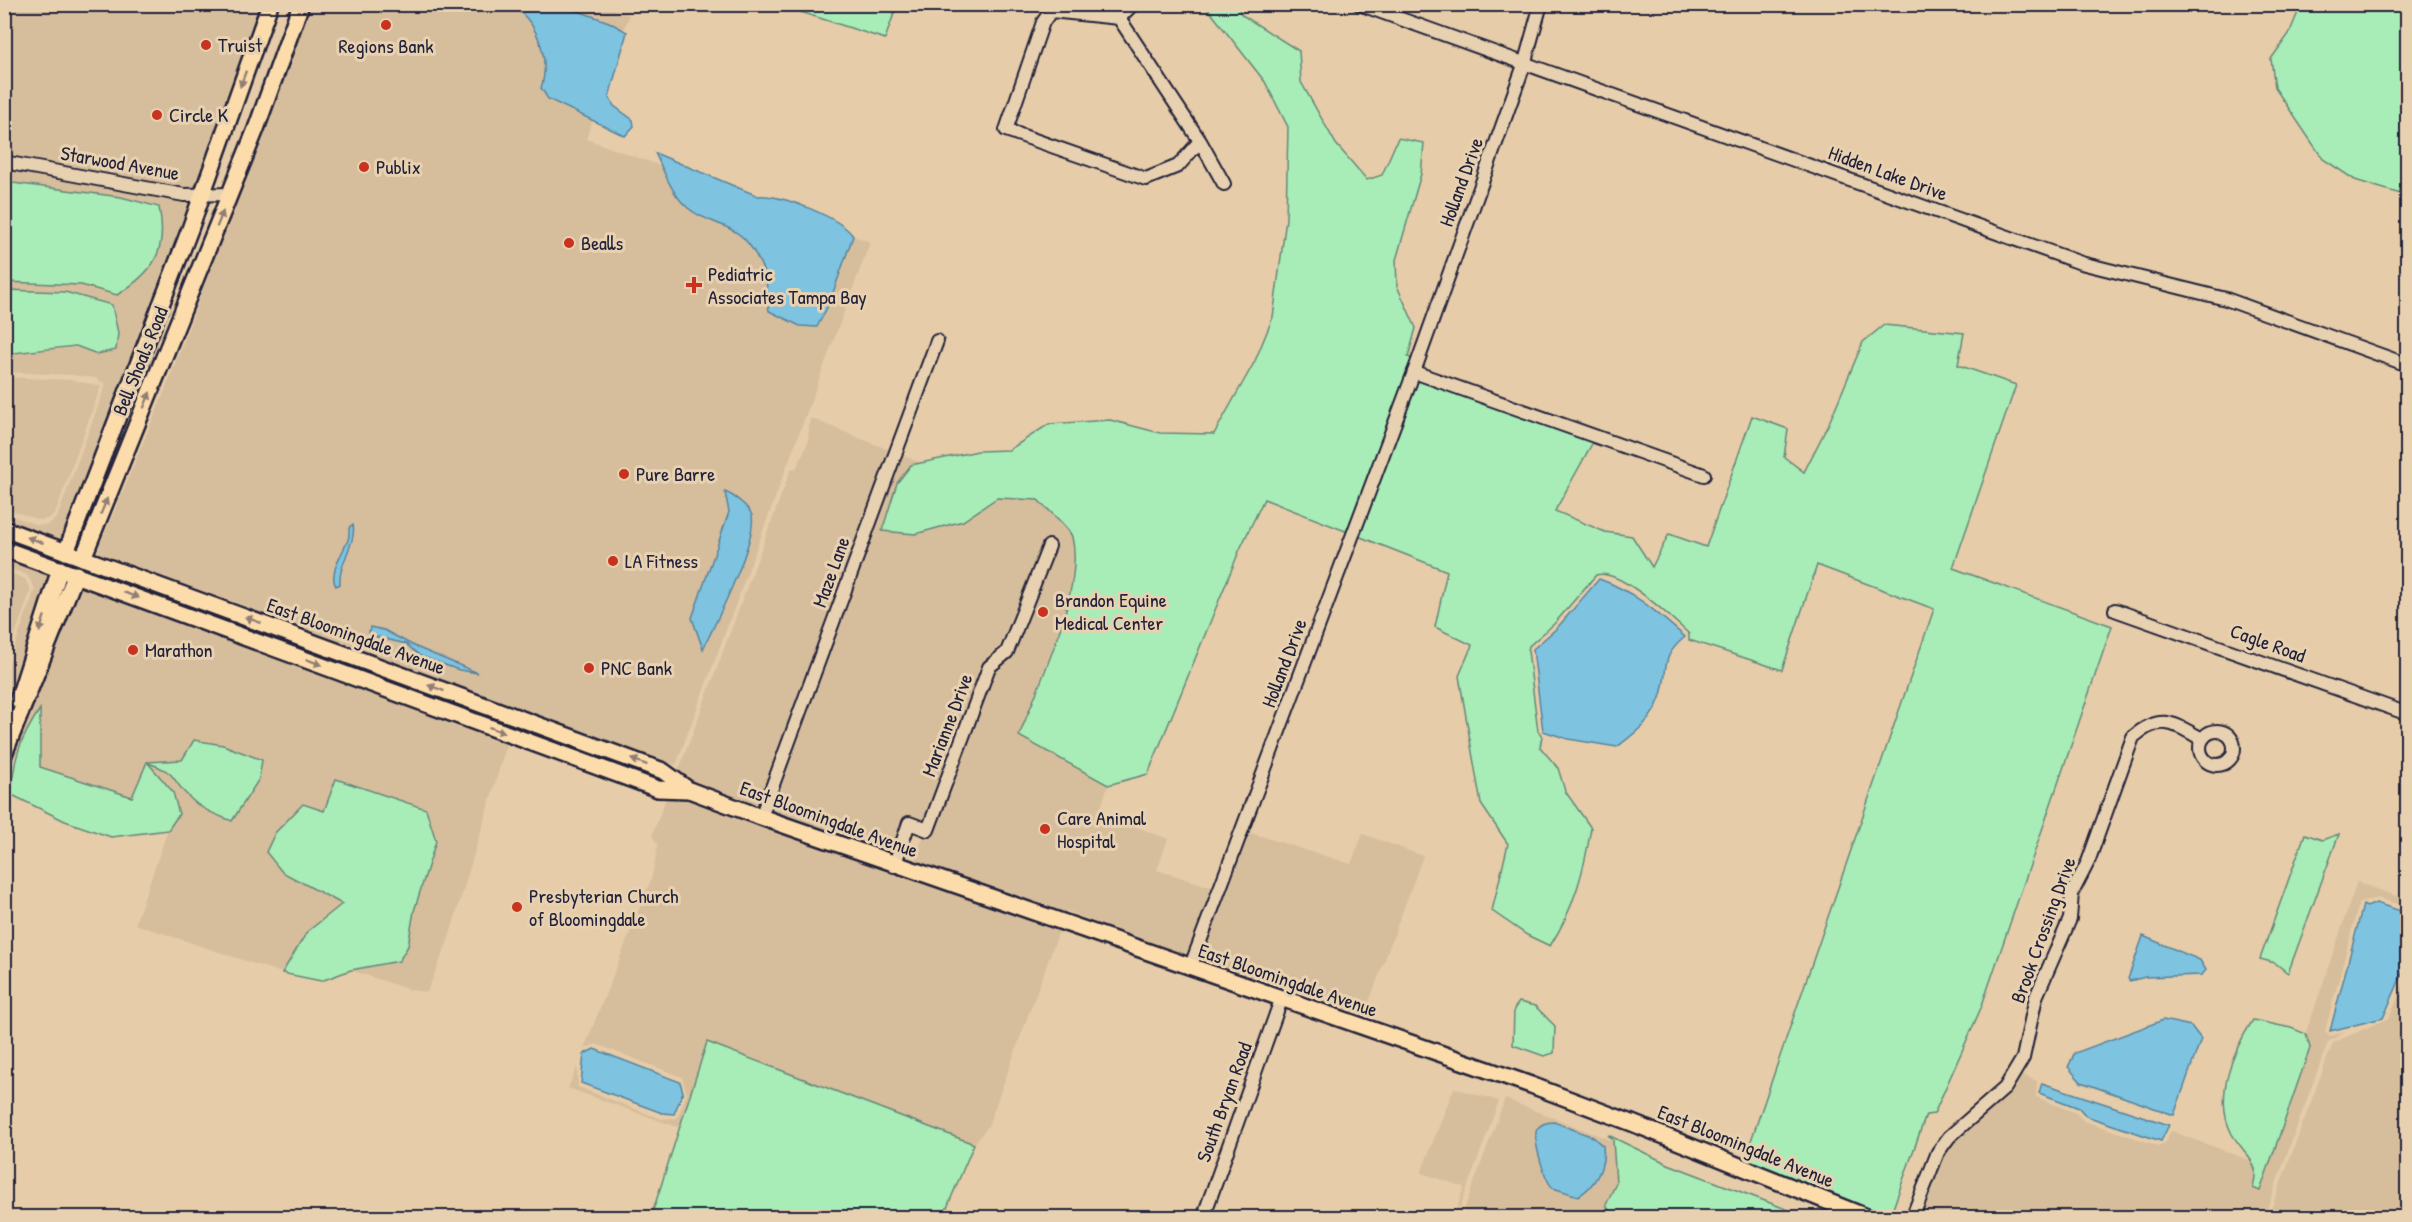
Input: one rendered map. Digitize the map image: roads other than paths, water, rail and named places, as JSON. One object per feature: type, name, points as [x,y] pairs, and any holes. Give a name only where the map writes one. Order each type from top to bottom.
[{"type":"main road","name":"Bell Shoals Road","points":[[66,552],[202,193],[270,4]]},
{"type":"main road","name":"Bell Shoals Road","points":[[83,558],[230,194],[302,4]]},
{"type":"main road","name":"East Bloomingdale Avenue","points":[[4,529],[663,771],[689,790],[894,866],[1632,1122],[1869,1218]]},
{"type":"main road","name":"East Bloomingdale Avenue","points":[[4,549],[658,789],[689,790]]},
{"type":"main road","name":"Bell Shoals Road","points":[[12,731],[11,720],[60,568]]},
{"type":"main road","name":"Bell Shoals Road","points":[[4,754],[12,731],[20,722],[76,574]]},
{"type":"street","points":[[1119,18],[1132,4]]},
{"type":"street","name":"Hidden Lake Drive","points":[[1359,4],[2082,263],[2226,299],[2408,365]]},
{"type":"street","name":"Holland Drive","points":[[1190,968],[1414,372],[1524,65],[1541,4]]},
{"type":"street","points":[[1119,18],[1051,11],[1043,21],[1006,130],[1146,179],[1178,166],[1200,141]]},
{"type":"street","points":[[1119,18],[1200,141],[1224,184]]},
{"type":"street","name":"Starwood Avenue","points":[[4,162],[184,195],[230,194]]},
{"type":"street","name":"Maze Lane","points":[[761,817],[937,341]]},
{"type":"street","points":[[1414,372],[1704,475]]},
{"type":"street","name":"Marianne Drive","points":[[894,866],[909,823],[928,830],[989,667],[1007,652],[1048,546]]},
{"type":"street","name":"Bell Shoals Road","points":[[60,568],[66,552]]},
{"type":"street","name":"Bell Shoals Road","points":[[76,574],[83,558]]},
{"type":"street","name":"Cagle Road","points":[[2115,610],[2408,714]]},
{"type":"street","name":"Brook Crossing Drive","points":[[1912,1218],[1938,1152],[1949,1137],[2005,1088],[2023,1058],[2037,997],[2070,919],[2072,893],[2088,862],[2133,737],[2147,725],[2166,721],[2202,739]]},
{"type":"street","name":"South Bryan Road","points":[[1203,1218],[1281,1000]]},
{"type":"water","points":[[508,5],[561,5],[609,22],[627,32],[609,97],[614,106],[633,120],[634,126],[625,136],[548,99],[541,88],[544,65],[539,40],[527,18]]},
{"type":"water","points":[[655,153],[758,196],[780,198],[809,208],[836,222],[853,236],[829,304],[817,327],[800,326],[769,311],[765,276],[751,247],[734,231],[702,217],[682,203]]},
{"type":"water","points":[[725,492],[745,505],[751,513],[752,528],[734,582],[703,649],[692,618],[729,512]]},
{"type":"water","points":[[353,525],[354,532],[340,576],[340,584],[336,586],[335,569],[348,540],[350,526]]},
{"type":"water","points":[[1599,579],[1634,596],[1685,637],[1668,658],[1663,688],[1657,706],[1642,726],[1617,747],[1568,739],[1543,731],[1533,649],[1557,628]]},
{"type":"water","points":[[370,627],[384,630],[416,647],[478,673],[459,670],[420,656],[406,644],[373,636],[369,633]]},
{"type":"water","points":[[2376,903],[2407,913],[2407,968],[2404,970],[2383,1018],[2330,1031],[2363,905],[2367,907]]},
{"type":"water","points":[[2143,936],[2200,960],[2206,970],[2202,975],[2145,977],[2130,981],[2128,979]]},
{"type":"water","points":[[2163,1020],[2191,1026],[2201,1039],[2174,1115],[2081,1082],[2068,1067],[2075,1053]]},
{"type":"water","points":[[594,1049],[680,1082],[683,1092],[674,1114],[662,1113],[581,1083],[584,1054]]},
{"type":"water","points":[[2042,1083],[2169,1125],[2161,1141],[2086,1116],[2079,1108],[2039,1093]]},
{"type":"water","points":[[1554,1122],[1593,1137],[1603,1146],[1603,1161],[1598,1175],[1578,1196],[1553,1188],[1543,1169],[1536,1141],[1537,1129],[1543,1124]]},
{"type":"place","name":"Regions Bank","points":[[386,25]]},
{"type":"place","name":"Truist","points":[[206,45]]},
{"type":"place","name":"Circle K","points":[[157,115]]},
{"type":"place","name":"Publix","points":[[364,167]]},
{"type":"place","name":"Bealls","points":[[569,243]]},
{"type":"place","name":"Pediatric Associates Tampa Bay","points":[[694,285]]},
{"type":"place","name":"Pure Barre","points":[[624,474]]},
{"type":"place","name":"LA Fitness","points":[[613,561]]},
{"type":"place","name":"Brandon Equine Medical Center","points":[[1043,612]]},
{"type":"place","name":"Marathon","points":[[133,650]]},
{"type":"place","name":"PNC Bank","points":[[589,668]]},
{"type":"place","name":"Care Animal Hospital","points":[[1045,829]]},
{"type":"place","name":"Presbyterian Church of Bloomingdale","points":[[517,907]]}]
